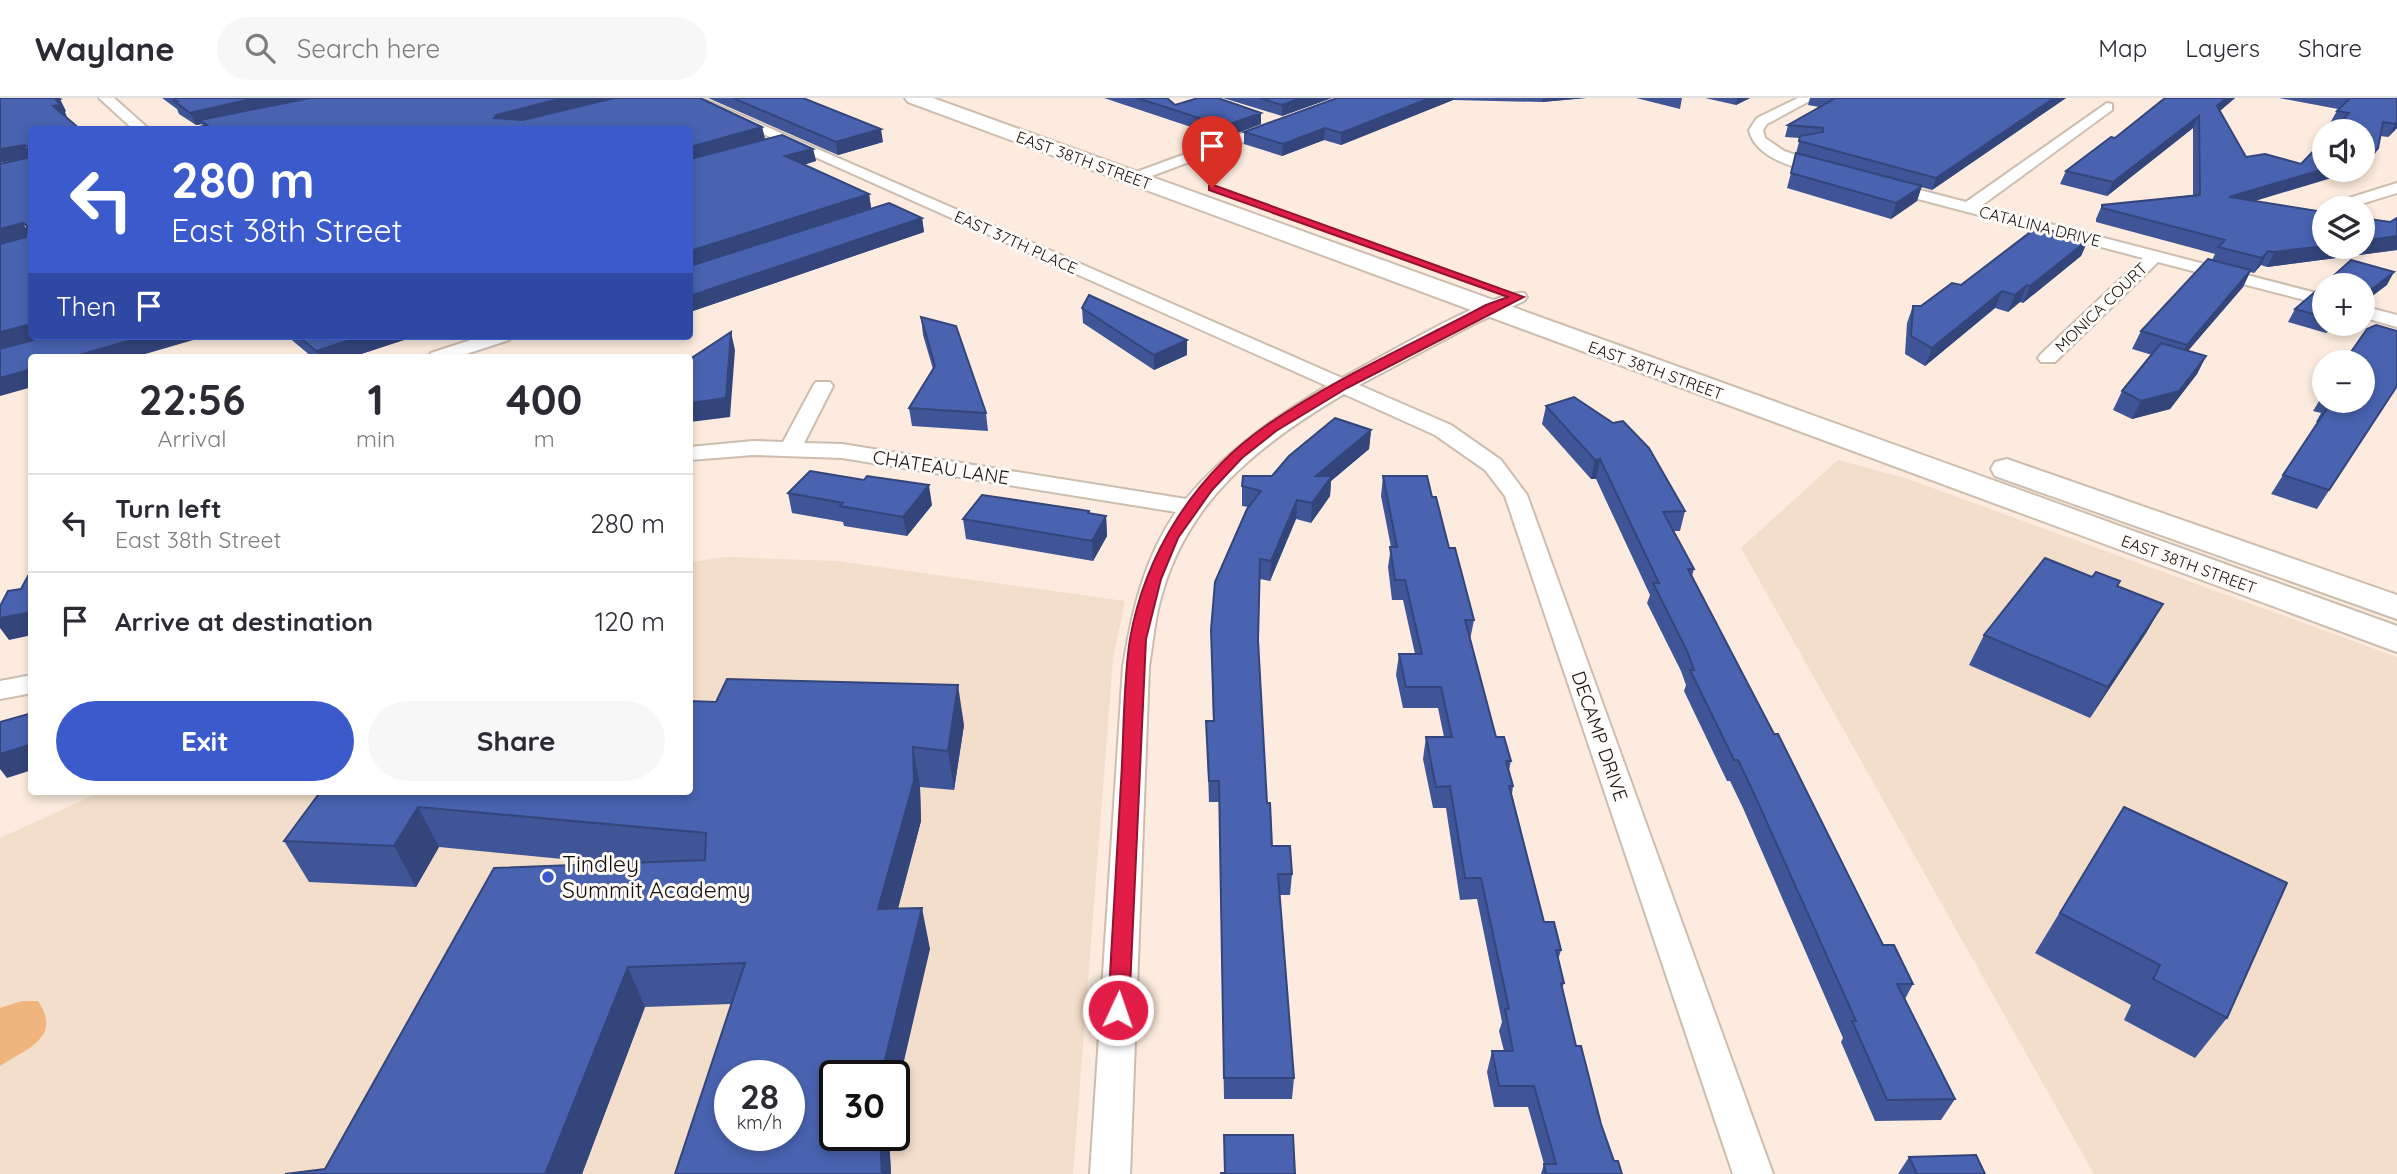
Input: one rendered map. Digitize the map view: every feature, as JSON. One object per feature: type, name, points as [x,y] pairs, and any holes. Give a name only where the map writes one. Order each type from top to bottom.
[{"type":"main road","name":"EAST 38TH STREET","points":[[915,98],[1518,297],[2396,629]]},
{"type":"main road","name":"EAST 38TH STREET","points":[[962,98],[1490,308],[2396,629]]},
{"type":"street","points":[[106,98],[138,126]]},
{"type":"street","name":"EAST 37TH PLACE","points":[[690,98],[1343,386]]},
{"type":"street","name":"CATALINA DRIVE","points":[[1808,98],[1760,124],[1756,134],[1760,141],[1787,159],[2312,297]]},
{"type":"street","points":[[1968,208],[2107,107]]},
{"type":"street","points":[[1146,173],[1288,121],[1259,116]]},
{"type":"street","points":[[762,146],[786,140]]},
{"type":"street","points":[[2371,196],[2397,188]]},
{"type":"street","points":[[894,208],[920,200]]},
{"type":"street","name":"MONICA COURT","points":[[2048,358],[2154,256]]},
{"type":"street","points":[[1110,1174],[1138,639],[1145,606],[1160,562],[1191,507],[1225,467],[1251,444],[1293,414],[1343,386],[1490,308],[1518,297]]},
{"type":"street","points":[[2375,315],[2397,321]]},
{"type":"street","points":[[447,354],[490,340]]},
{"type":"street","points":[[791,448],[823,386]]},
{"type":"street","name":"DECAMP DRIVE","points":[[1343,386],[1443,430],[1468,445],[1493,465],[1516,495],[1753,1174]]},
{"type":"street","name":"CHATEAU LANE","points":[[693,453],[791,448],[842,451],[1191,507]]},
{"type":"street","points":[[0,690],[28,685]]},
{"type":"shaded area","points":[[1838,460],[1905,478],[2397,657],[2397,1174],[2094,1174],[1741,548]]},
{"type":"shaded area","name":"Tindley Summit Academy","points":[[727,557],[837,561],[1125,601],[1113,659],[1073,1174],[0,1174],[0,838],[94,795],[693,795],[693,562]]},
{"type":"shaded area","points":[[22,1001],[38,1001],[45,1014],[44,1033],[30,1048],[0,1066],[0,1008]]},
{"type":"building","points":[[58,98],[60,99],[56,100],[61,105],[53,106],[76,126],[28,126],[28,147],[25,145],[0,149],[0,99]]},
{"type":"building","points":[[173,98],[255,98],[190,113]]},
{"type":"building","points":[[310,98],[563,98],[496,115],[494,118],[523,120],[614,98],[700,98],[762,127],[693,146],[693,126],[203,126],[207,125],[200,120]]},
{"type":"building","points":[[733,98],[803,98],[881,129],[836,142]]},
{"type":"building","points":[[1137,98],[1167,98],[1175,105],[1198,98],[1218,98],[1261,113],[1224,126]]},
{"type":"building","points":[[1260,98],[1301,98],[1282,105]]},
{"type":"building","points":[[1337,98],[1430,98],[1341,133],[1325,128],[1283,144],[1244,132]]},
{"type":"building","points":[[1831,98],[2054,98],[1936,178],[1799,141],[1800,136],[1823,132],[1823,128],[1788,125],[1834,99]]},
{"type":"building","points":[[2165,98],[2226,98],[2217,106],[2246,157],[2265,154],[2301,164],[2312,153],[2312,173],[2229,197],[2312,210],[2312,247],[2268,251],[2262,258],[2218,247],[2225,240],[2102,208],[2102,205],[2200,195],[2199,116],[2113,182],[2066,171],[2111,137],[2115,138]]},
{"type":"building","points":[[2350,98],[2397,98],[2397,122],[2383,122],[2375,152],[2375,119],[2343,119],[2349,113],[2337,111]]},
{"type":"building","points":[[782,135],[813,149],[785,156],[869,194],[693,250],[693,158]]},
{"type":"building","points":[[28,147],[28,325],[0,332],[0,244],[26,237],[27,226],[23,223],[0,229],[0,164],[27,158]]},
{"type":"building","points":[[1796,153],[1922,186],[1896,203],[1791,173]]},
{"type":"building","points":[[889,203],[922,218],[693,295],[693,265]]},
{"type":"building","points":[[2397,218],[2397,236],[2375,239],[2375,220],[2390,222]]},
{"type":"building","points":[[2037,227],[2088,240],[2015,295],[2002,291],[1932,348],[1911,336],[1913,306],[1921,306],[1952,283],[1961,285]]},
{"type":"building","points":[[2208,259],[2251,270],[2187,345],[2141,331]]},
{"type":"building","points":[[2351,260],[2394,272],[2375,287],[2375,273],[2337,273]]},
{"type":"building","points":[[2312,294],[2312,314],[2295,309]]},
{"type":"building","points":[[1089,295],[1187,340],[1154,355],[1082,308]]},
{"type":"building","points":[[921,317],[956,326],[986,413],[909,408],[935,366]]},
{"type":"building","points":[[2375,325],[2397,331],[2397,386],[2329,490],[2283,475],[2324,413],[2375,413],[2375,350],[2352,350],[2362,336],[2375,336]]},
{"type":"building","points":[[731,332],[726,398],[693,403],[693,357]]},
{"type":"building","points":[[33,340],[132,340],[83,354],[28,354],[28,370],[0,378],[0,349]]},
{"type":"building","points":[[303,340],[350,340],[316,351]]},
{"type":"building","points":[[2161,343],[2206,356],[2179,391],[2141,401],[2122,391]]},
{"type":"building","points":[[1574,397],[1613,423],[1623,421],[1649,448],[1685,511],[1663,512],[1694,569],[1688,569],[1774,734],[1778,734],[1883,945],[1894,945],[1913,984],[1897,984],[1955,1099],[1887,1100],[1852,1021],[1856,1021],[1751,787],[1738,760],[1734,760],[1690,670],[1694,670],[1687,651],[1653,583],[1659,583],[1600,459],[1595,460],[1546,406]]},
{"type":"building","points":[[1335,418],[1371,430],[1316,476],[1332,476],[1312,503],[1297,500],[1271,561],[1260,559],[1258,640],[1267,803],[1270,803],[1272,846],[1290,846],[1292,874],[1278,874],[1294,1078],[1224,1078],[1219,781],[1209,781],[1206,721],[1214,721],[1211,630],[1215,582],[1247,509],[1261,491],[1242,486],[1243,476],[1272,476],[1289,456]]},
{"type":"building","points":[[810,471],[864,480],[867,476],[929,485],[903,517],[840,506],[843,503],[788,493]]},
{"type":"building","points":[[1383,476],[1427,476],[1432,497],[1436,497],[1449,548],[1455,548],[1474,620],[1465,620],[1496,737],[1504,737],[1511,761],[1506,761],[1513,786],[1509,786],[1544,922],[1554,922],[1561,950],[1556,950],[1564,983],[1561,983],[1576,1046],[1581,1046],[1601,1124],[1614,1161],[1618,1161],[1622,1174],[1546,1174],[1544,1164],[1556,1164],[1534,1086],[1499,1086],[1492,1051],[1513,1051],[1505,1009],[1509,1009],[1481,878],[1465,878],[1450,786],[1436,787],[1426,737],[1452,737],[1441,687],[1406,687],[1399,654],[1422,654],[1405,580],[1395,580],[1390,547],[1397,547]]},
{"type":"building","points":[[982,495],[1106,516],[1092,541],[963,519]]},
{"type":"building","points":[[2045,558],[2092,577],[2096,572],[2120,581],[2117,586],[2163,604],[2108,687],[1984,635]]},
{"type":"building","points":[[28,576],[28,613],[0,618],[0,606],[8,591],[21,589]]},
{"type":"building","points":[[727,679],[958,685],[948,751],[913,747],[914,781],[878,909],[922,908],[885,1060],[819,1060],[819,1151],[881,1151],[882,1174],[675,1174],[745,963],[628,967],[545,1174],[285,1174],[325,1169],[494,868],[705,860],[706,833],[418,807],[394,846],[284,841],[318,795],[693,795],[693,701],[716,702]]},
{"type":"building","points":[[28,714],[28,745],[0,754],[0,722]]},
{"type":"building","points":[[2124,807],[2287,883],[2227,1018],[2153,979],[2160,965],[2060,913]]},
{"type":"building","points":[[1224,1135],[1293,1135],[1295,1174],[1221,1174],[1225,1173]]},
{"type":"building","points":[[1976,1155],[1985,1174],[1917,1174],[1909,1157]]},
{"type":"place","name":"Tindley Summit Academy","points":[[548,877]]},
{"type":"route","points":[[1118,1010],[1138,639],[1153,579],[1171,538],[1191,507],[1225,467],[1271,428],[1343,386],[1490,308],[1518,297],[1212,188]]}]
